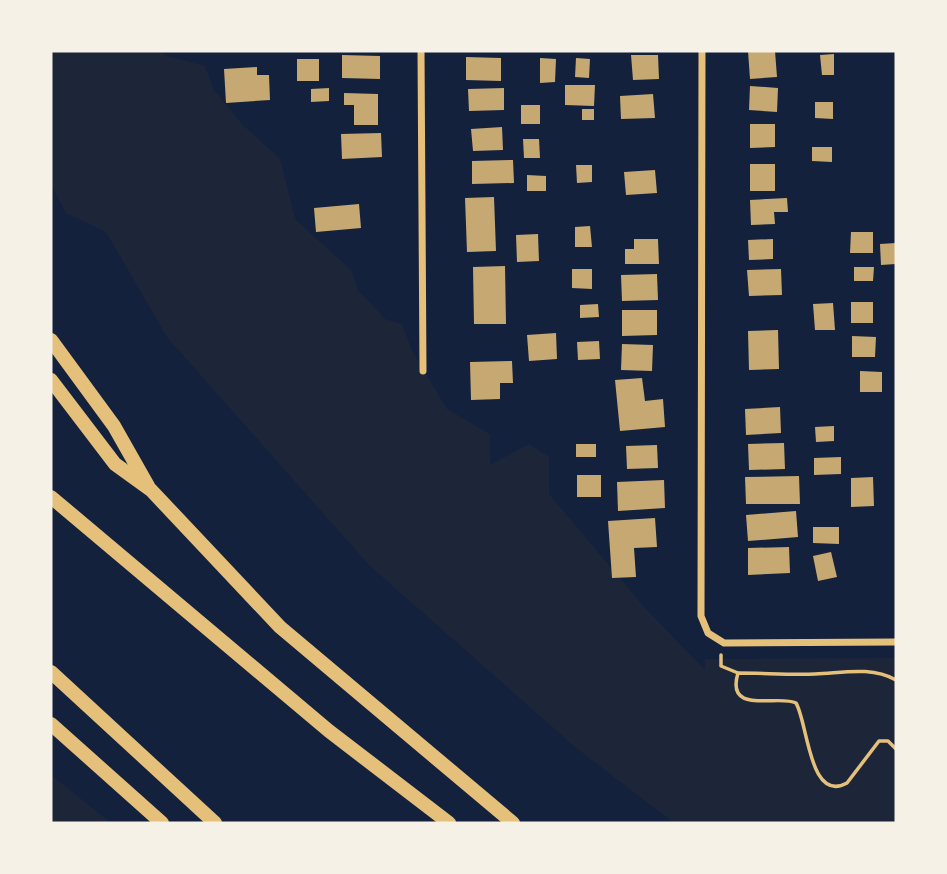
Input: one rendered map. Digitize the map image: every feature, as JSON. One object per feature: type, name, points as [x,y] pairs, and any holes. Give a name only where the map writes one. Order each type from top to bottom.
[{"type":"highway","points":[[51,340],[114,426],[151,490]]},
{"type":"highway","points":[[51,380],[115,464],[151,490],[280,627],[513,823]]},
{"type":"highway","points":[[51,497],[329,731],[449,823]]},
{"type":"highway","points":[[51,672],[215,823]]},
{"type":"highway","points":[[51,724],[162,823]]},
{"type":"street","points":[[421,51],[423,371]]},
{"type":"street","points":[[702,51],[701,616],[708,633],[724,643],[896,642]]},
{"type":"path","points":[[721,653],[721,666],[738,673],[815,674],[855,671],[873,672],[896,680]]},
{"type":"path","points":[[738,673],[737,690],[748,700],[757,704],[785,700],[796,703],[815,768],[821,779],[830,786],[840,787],[847,783],[879,741],[888,741],[896,749]]},
{"type":"shaded area","points":[[51,51],[161,51],[167,56],[205,66],[214,90],[242,124],[280,159],[295,219],[351,270],[358,290],[385,319],[402,324],[412,351],[447,409],[490,434],[490,465],[529,444],[549,457],[549,494],[645,608],[705,670],[705,659],[896,658],[896,823],[674,823],[575,747],[369,565],[167,337],[106,232],[66,213],[51,185]]},
{"type":"shaded area","points":[[51,775],[111,823],[51,823]]},
{"type":"building","points":[[748,51],[775,51],[777,77],[750,79]]},
{"type":"building","points":[[834,54],[834,75],[822,75],[820,55]]},
{"type":"building","points":[[342,55],[380,56],[380,79],[342,78]]},
{"type":"building","points":[[631,55],[658,55],[659,79],[633,80]]},
{"type":"building","points":[[466,57],[501,58],[501,81],[466,80]]},
{"type":"building","points":[[540,58],[556,59],[555,82],[540,83]]},
{"type":"building","points":[[576,58],[590,59],[589,78],[575,77]]},
{"type":"building","points":[[297,59],[319,59],[319,81],[297,81]]},
{"type":"building","points":[[257,67],[257,75],[269,75],[270,100],[226,103],[224,69]]},
{"type":"building","points":[[565,85],[595,85],[594,106],[565,105]]},
{"type":"building","points":[[750,86],[778,88],[777,112],[749,110]]},
{"type":"building","points":[[329,88],[329,101],[311,102],[311,89]]},
{"type":"building","points":[[504,88],[504,110],[469,111],[468,89]]},
{"type":"building","points":[[344,93],[378,94],[378,125],[354,125],[354,105],[344,105]]},
{"type":"building","points":[[653,94],[655,118],[621,119],[620,96]]},
{"type":"building","points":[[815,102],[833,102],[833,119],[815,118]]},
{"type":"building","points":[[521,105],[540,105],[540,124],[521,124]]},
{"type":"building","points":[[582,109],[594,109],[594,120],[582,120]]},
{"type":"building","points":[[750,124],[775,124],[775,147],[750,148]]},
{"type":"building","points":[[502,127],[503,150],[473,151],[471,129]]},
{"type":"building","points":[[381,133],[382,157],[342,159],[341,134]]},
{"type":"building","points":[[523,139],[539,139],[540,158],[524,158]]},
{"type":"building","points":[[812,147],[832,147],[832,162],[812,161]]},
{"type":"building","points":[[513,160],[514,183],[472,184],[472,161]]},
{"type":"building","points":[[750,164],[775,164],[775,191],[750,191]]},
{"type":"building","points":[[576,165],[592,165],[592,182],[577,183]]},
{"type":"building","points":[[655,170],[657,193],[626,195],[624,172]]},
{"type":"building","points":[[527,175],[546,176],[546,191],[527,191]]},
{"type":"building","points":[[494,197],[496,251],[467,252],[465,198]]},
{"type":"building","points":[[787,198],[788,212],[774,212],[775,224],[751,225],[750,200]]},
{"type":"building","points":[[359,204],[361,228],[316,232],[314,208]]},
{"type":"building","points":[[590,226],[592,247],[575,247],[575,227]]},
{"type":"building","points":[[851,232],[873,232],[873,253],[850,253]]},
{"type":"building","points":[[538,234],[539,261],[517,262],[516,235]]},
{"type":"building","points":[[634,239],[658,239],[659,264],[625,264],[625,249],[634,249]]},
{"type":"building","points":[[773,239],[773,259],[749,260],[748,240]]},
{"type":"building","points":[[896,243],[896,264],[881,265],[880,244]]},
{"type":"building","points":[[505,266],[506,324],[474,324],[473,267]]},
{"type":"building","points":[[854,267],[874,267],[873,281],[854,281]]},
{"type":"building","points":[[572,269],[592,269],[592,289],[572,288]]},
{"type":"building","points":[[781,269],[782,295],[749,296],[747,270]]},
{"type":"building","points":[[657,274],[658,300],[622,301],[621,275]]},
{"type":"building","points":[[851,302],[873,302],[873,323],[851,323]]},
{"type":"building","points":[[833,303],[835,330],[815,330],[813,304]]},
{"type":"building","points":[[598,304],[599,317],[580,318],[580,305]]},
{"type":"building","points":[[622,310],[657,310],[657,335],[622,336]]},
{"type":"building","points":[[778,330],[779,369],[749,370],[748,331]]},
{"type":"building","points":[[556,333],[557,359],[529,361],[527,335]]},
{"type":"building","points":[[852,336],[876,337],[875,357],[852,357]]},
{"type":"building","points":[[599,341],[600,359],[578,360],[577,342]]},
{"type":"building","points":[[622,344],[653,345],[652,371],[621,370]]},
{"type":"building","points":[[512,361],[513,383],[500,383],[500,399],[471,400],[470,362]]},
{"type":"building","points":[[860,371],[882,372],[882,392],[860,392]]},
{"type":"building","points":[[642,378],[645,401],[663,399],[665,427],[620,431],[615,380]]},
{"type":"building","points":[[780,407],[781,433],[746,435],[745,409]]},
{"type":"building","points":[[834,426],[834,441],[816,442],[815,427]]},
{"type":"building","points":[[784,443],[785,469],[749,470],[748,444]]},
{"type":"building","points":[[576,444],[596,444],[596,457],[576,457]]},
{"type":"building","points":[[657,445],[658,468],[627,469],[626,446]]},
{"type":"building","points":[[841,457],[841,474],[814,475],[814,458]]},
{"type":"building","points":[[577,475],[601,475],[601,497],[577,497]]},
{"type":"building","points":[[799,476],[800,504],[746,504],[745,477]]},
{"type":"building","points":[[873,477],[874,506],[851,507],[851,478]]},
{"type":"building","points":[[664,480],[665,508],[618,511],[617,482]]},
{"type":"building","points":[[796,511],[798,537],[748,541],[746,515]]},
{"type":"building","points":[[655,518],[657,547],[634,548],[636,577],[612,578],[608,521]]},
{"type":"building","points":[[813,527],[839,527],[839,544],[813,543]]},
{"type":"building","points":[[789,547],[790,573],[748,575],[748,548]]},
{"type":"building","points":[[831,552],[837,577],[818,581],[813,556]]}]
